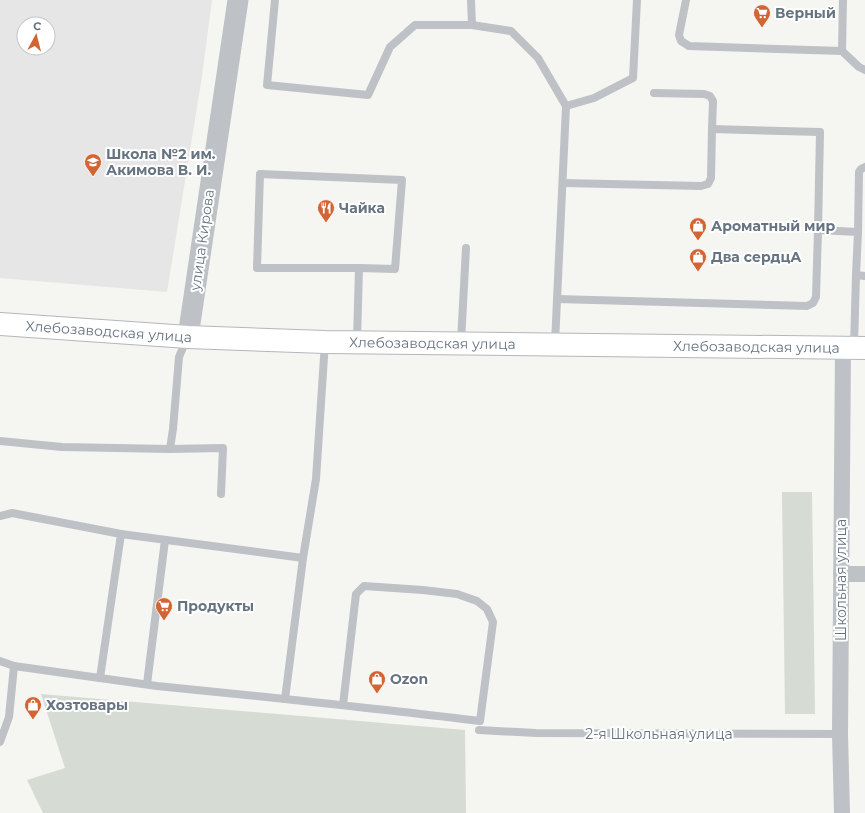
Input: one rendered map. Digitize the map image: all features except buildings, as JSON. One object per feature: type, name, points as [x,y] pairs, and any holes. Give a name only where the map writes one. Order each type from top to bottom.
[{"type":"main road","name":"Хлебозаводская улица","points":[[0,324],[188,337],[325,342],[461,342],[854,348]]},
{"type":"street","name":"улица Кирова","points":[[188,337],[238,0]]},
{"type":"street","name":"Школьная улица","points":[[842,813],[840,734],[841,574],[854,348]]},
{"type":"street","points":[[841,574],[865,574]]},
{"type":"lane","points":[[275,0],[267,85],[368,95],[390,47],[415,25],[472,24],[511,31],[538,58],[566,106],[555,344]]},
{"type":"lane","points":[[471,0],[472,24]]},
{"type":"lane","points":[[566,106],[594,98],[633,78],[637,0]]},
{"type":"lane","points":[[686,0],[680,35],[681,41],[689,46],[842,51],[859,67],[865,70]]},
{"type":"lane","points":[[842,51],[843,0]]},
{"type":"lane","points":[[563,183],[701,186],[708,184],[711,178],[713,102],[710,96],[704,94],[654,93]]},
{"type":"lane","points":[[557,299],[807,306],[813,303],[816,296],[820,132],[712,128]]},
{"type":"lane","points":[[854,348],[861,276],[858,232],[859,172],[865,167]]},
{"type":"lane","points":[[260,174],[402,180],[395,269],[359,268],[257,268],[260,174]]},
{"type":"lane","points":[[818,230],[858,232]]},
{"type":"lane","points":[[461,342],[466,248]]},
{"type":"lane","points":[[356,341],[359,268]]},
{"type":"lane","points":[[170,449],[179,357],[188,337]]},
{"type":"lane","points":[[285,699],[303,558],[316,479],[325,342]]},
{"type":"lane","points":[[0,441],[62,447],[170,449],[223,448],[221,494]]},
{"type":"lane","points":[[0,516],[12,513],[121,534],[303,558]]},
{"type":"lane","points":[[100,678],[121,534]]},
{"type":"lane","points":[[147,684],[165,540]]},
{"type":"lane","points":[[0,661],[14,666],[147,684],[480,721],[493,622],[487,609],[477,601],[457,594],[364,586],[356,594],[343,705]]},
{"type":"lane","points":[[0,742],[9,717],[14,666]]},
{"type":"lane","name":"2-я Школьная улица","points":[[479,730],[544,733],[840,734]]},
{"type":"shaded area","name":"Школа №2 им. Акимова В. И.","points":[[0,0],[212,0],[202,76],[167,292],[0,278]]},
{"type":"shaded area","points":[[782,492],[812,492],[815,714],[785,714]]},
{"type":"shaded area","points":[[41,694],[465,730],[466,813],[43,813],[27,780],[65,768]]},
{"type":"place","name":"Верный","points":[[762,28]]},
{"type":"place","name":"Школа №2 им. Акимова В. И.","points":[[93,177]]},
{"type":"place","name":"Чайка","points":[[326,223]]},
{"type":"place","name":"Ароматный мир","points":[[698,241]]},
{"type":"place","name":"Два сердцА","points":[[698,272]]},
{"type":"place","name":"Продукты","points":[[164,621]]},
{"type":"place","name":"Ozon","points":[[377,694]]},
{"type":"place","name":"Хозтовары","points":[[33,720]]}]
